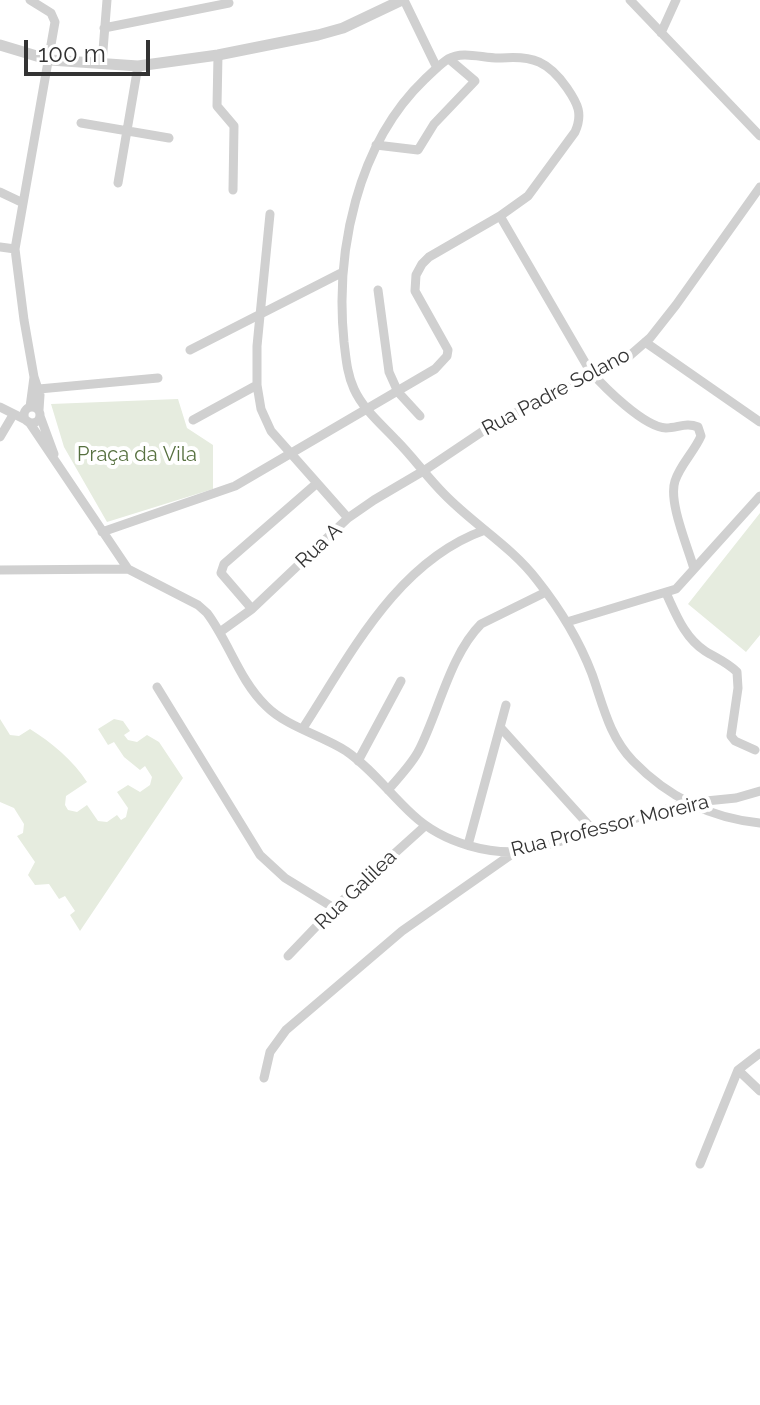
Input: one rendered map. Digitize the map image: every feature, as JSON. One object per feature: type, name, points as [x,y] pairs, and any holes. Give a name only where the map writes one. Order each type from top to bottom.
[{"type":"street","points":[[30,0],[53,18],[50,60],[21,202],[15,249],[34,377],[34,410]]},
{"type":"street","points":[[102,63],[107,0]]},
{"type":"street","points":[[0,45],[50,60],[138,66],[218,55],[343,28],[403,0],[437,68]]},
{"type":"street","points":[[630,0],[760,136]]},
{"type":"street","points":[[661,33],[676,0]]},
{"type":"street","points":[[104,28],[229,3]]},
{"type":"street","points":[[102,532],[235,486],[291,456],[366,408],[435,369],[449,352],[415,291],[416,275],[429,257],[528,196],[579,123],[579,105],[554,70],[541,62],[522,56],[492,59],[461,54],[437,68],[404,100],[376,145],[356,204],[343,272],[341,310],[347,366],[354,390],[366,408],[443,493],[511,550],[546,592],[567,622],[592,674],[618,744],[656,782],[686,803],[732,820],[760,823]]},
{"type":"street","points":[[218,55],[217,106],[234,126],[233,190]]},
{"type":"street","points":[[376,145],[418,150],[434,124],[475,81],[449,59]]},
{"type":"street","points":[[118,183],[138,66]]},
{"type":"street","points":[[81,123],[169,138]]},
{"type":"street","name":"Rua Padre Solano","points":[[425,470],[495,423],[627,358],[676,305],[760,187]]},
{"type":"street","points":[[0,192],[21,202]]},
{"type":"street","points":[[270,214],[257,346],[257,385],[261,409],[271,431],[348,518]]},
{"type":"street","points":[[500,216],[594,376],[604,387],[653,424],[666,428],[690,423],[698,427],[701,436],[676,477],[672,492],[694,569]]},
{"type":"street","points":[[0,247],[15,249]]},
{"type":"street","points":[[190,350],[343,272]]},
{"type":"street","points":[[378,290],[386,354],[398,392],[420,416]]},
{"type":"street","points":[[645,342],[760,422]]},
{"type":"street","points":[[34,377],[39,389],[34,410]]},
{"type":"street","points":[[39,389],[158,378]]},
{"type":"street","points":[[193,420],[257,385]]},
{"type":"street","points":[[1,408],[34,410]]},
{"type":"street","points":[[1,408],[28,421]]},
{"type":"street","points":[[28,421],[24,415],[34,410]]},
{"type":"street","name":"Rua Professor Moreira","points":[[34,410],[55,457]]},
{"type":"street","points":[[1,435],[13,415]]},
{"type":"street","name":"Rua Professor Moreira","points":[[28,421],[128,569],[198,605],[220,632],[246,681],[260,699],[279,716],[358,761],[425,826],[468,845],[512,854],[686,803],[736,798],[760,791]]},
{"type":"street","name":"Rua A","points":[[220,632],[252,609],[348,518],[425,470]]},
{"type":"street","points":[[252,609],[224,580],[221,573],[224,564],[316,484]]},
{"type":"street","points":[[567,622],[676,589],[760,496]]},
{"type":"street","points":[[303,728],[382,608],[437,554],[459,540],[485,530]]},
{"type":"street","points":[[0,570],[128,569]]},
{"type":"street","points":[[388,790],[419,750],[475,630],[481,624],[546,592]]},
{"type":"street","points":[[666,593],[686,634],[737,672],[731,736],[755,750]]},
{"type":"street","points":[[358,761],[401,681]]},
{"type":"street","points":[[157,687],[260,855],[285,878],[334,908]]},
{"type":"street","points":[[468,845],[506,705]]},
{"type":"street","points":[[500,727],[594,831]]},
{"type":"street","points":[[732,820],[736,798]]},
{"type":"street","name":"Rua Galilea","points":[[288,956],[334,908],[425,826]]},
{"type":"street","points":[[264,1078],[270,1052],[286,1030],[402,931],[512,854]]},
{"type":"street","points":[[700,1164],[738,1070],[760,1053]]},
{"type":"street","points":[[738,1070],[760,1091]]},
{"type":"green space","name":"Praça da Vila","points":[[178,399],[187,428],[213,445],[213,489],[107,522],[64,447],[51,404]]},
{"type":"green space","points":[[760,513],[760,635],[746,652],[688,604]]},
{"type":"green space","points":[[0,719],[10,735],[19,736],[30,729],[69,759],[87,782],[66,796],[65,805],[68,810],[77,812],[87,805],[98,821],[107,822],[117,815],[121,820],[126,817],[128,808],[117,792],[128,785],[140,792],[150,785],[152,777],[145,766],[140,770],[124,757],[114,742],[108,745],[98,729],[114,719],[123,721],[130,731],[124,735],[128,740],[137,742],[147,735],[159,742],[183,778],[80,931],[70,915],[75,911],[65,896],[59,899],[49,884],[35,885],[28,875],[35,862],[17,836],[23,833],[24,824],[14,808],[0,802]]}]
